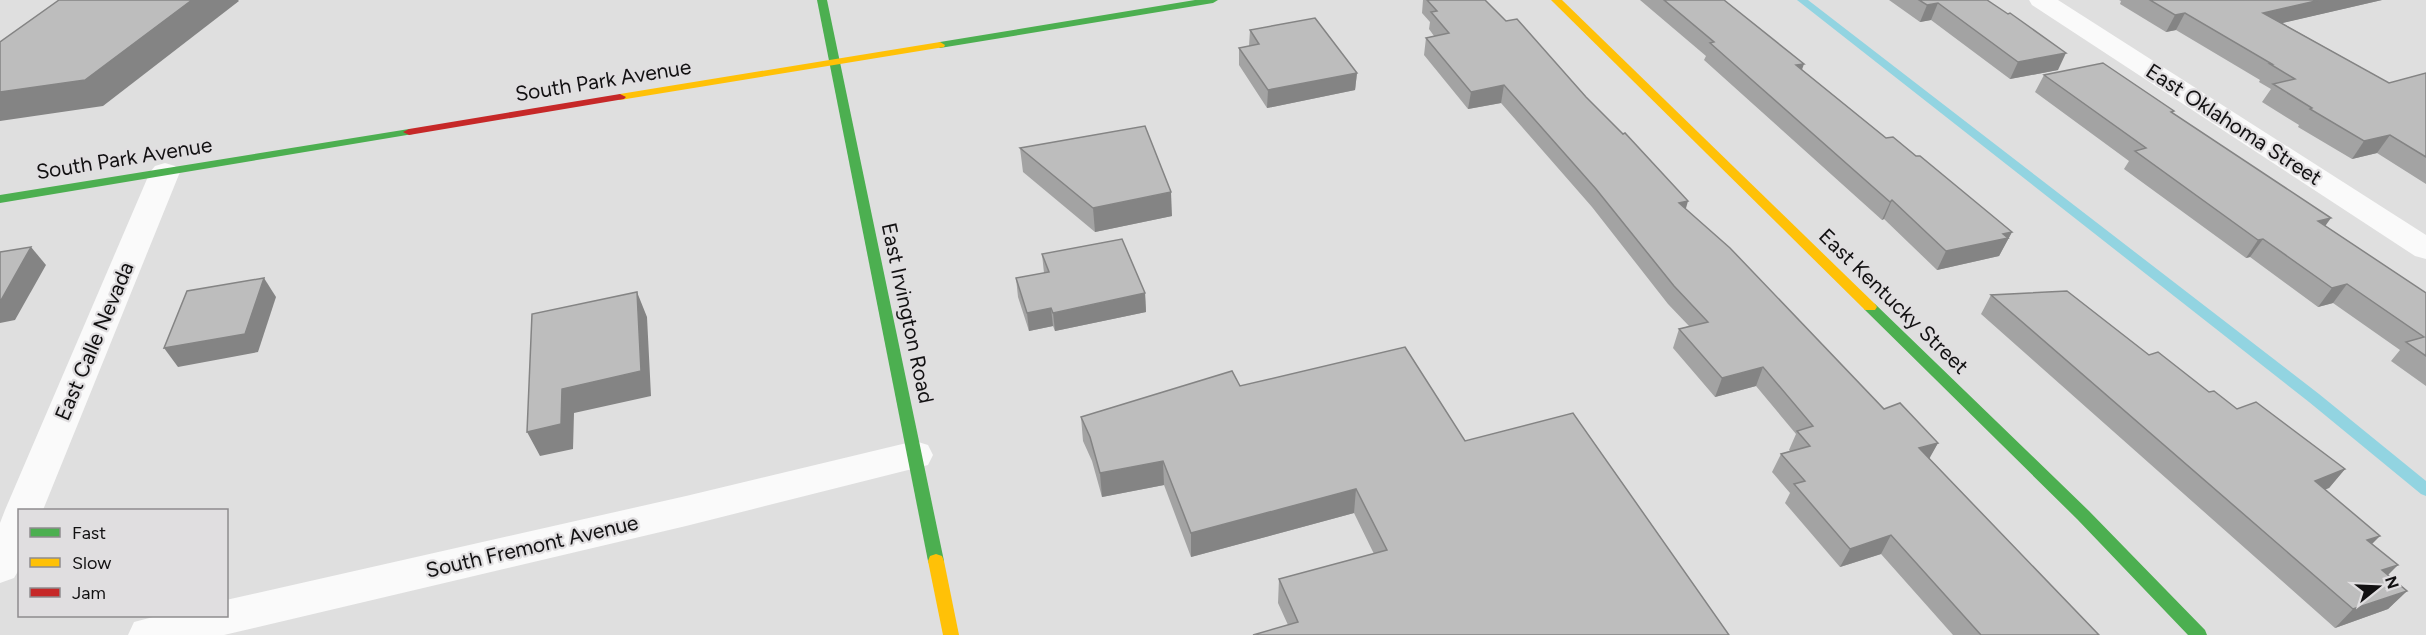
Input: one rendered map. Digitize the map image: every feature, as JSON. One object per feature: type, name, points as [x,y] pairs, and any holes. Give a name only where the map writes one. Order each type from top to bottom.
[{"type":"main road","name":"East Irvington Road","points":[[822,0],[951,635]]},
{"type":"main road","name":"South Park Avenue","points":[[0,199],[836,64],[1213,0]]},
{"type":"main road","name":"East Kentucky Street","points":[[1556,0],[2083,515],[2199,635]]},
{"type":"street","name":"East Oklahoma Street","points":[[2041,0],[2426,249]]},
{"type":"street","name":"East Calle Nevada","points":[[24,509],[165,172]]},
{"type":"street","name":"South Fremont Avenue","points":[[228,617],[686,511],[915,455]]},
{"type":"street","points":[[0,567],[18,526]]},
{"type":"street","name":"South Fremont Avenue","points":[[149,635],[227,617]]},
{"type":"building","points":[[59,0],[192,0],[85,80],[0,92],[0,42]]},
{"type":"building","points":[[1427,0],[1485,0],[1506,21],[1517,19],[1586,97],[1623,134],[1625,133],[1688,201],[1679,203],[1730,248],[1884,409],[1900,403],[1938,443],[1919,448],[2099,635],[1981,635],[1891,535],[1850,549],[1794,484],[1805,481],[1781,454],[1810,446],[1797,431],[1813,426],[1763,367],[1722,378],[1679,329],[1708,322],[1674,286],[1596,189],[1504,85],[1471,92],[1426,38],[1449,33],[1431,12],[1437,11]]},
{"type":"building","points":[[1664,0],[1724,0],[1804,64],[1796,65],[1886,138],[1893,137],[1916,156],[1920,156],[2012,232],[2003,234],[2008,238],[1946,251],[1892,200],[1890,202],[1710,43],[1714,42]]},
{"type":"building","points":[[1919,0],[1987,0],[2008,14],[2010,13],[2066,53],[2018,62],[1938,3],[1927,5]]},
{"type":"building","points":[[2150,0],[2320,0],[2263,13],[2389,83],[2426,73],[2426,157],[2390,135],[2364,141],[2273,84],[2295,79],[2185,13],[2175,15]]},
{"type":"building","points":[[1315,18],[1357,73],[1268,90],[1239,48],[1259,44],[1250,30]]},
{"type":"building","points":[[2103,63],[2174,111],[2171,112],[2331,218],[2318,221],[2426,293],[2426,356],[2406,342],[2424,337],[2347,284],[2332,288],[2263,239],[2258,240],[2135,151],[2146,148],[2044,75]]},
{"type":"building","points":[[1145,126],[1171,192],[1093,208],[1020,148]]},
{"type":"building","points":[[1122,239],[1145,293],[1053,313],[1051,308],[1027,313],[1016,278],[1049,272],[1042,254]]},
{"type":"building","points":[[31,247],[0,302],[0,252]]},
{"type":"building","points":[[264,278],[245,334],[164,348],[187,291]]},
{"type":"building","points":[[2067,291],[2149,355],[2158,352],[2209,392],[2214,391],[2237,409],[2256,402],[2345,469],[2315,481],[2380,536],[2367,540],[2398,565],[2382,570],[2407,591],[2353,609],[1991,295]]},
{"type":"building","points":[[637,292],[641,371],[562,389],[561,424],[527,432],[532,314]]},
{"type":"building","points":[[1405,347],[1465,441],[1573,413],[1729,635],[1253,635],[1298,622],[1279,579],[1387,550],[1356,489],[1191,533],[1163,461],[1100,473],[1090,437],[1081,417],[1232,371],[1240,386]]},
{"type":"waterway","points":[[1802,0],[2314,398],[2426,490]]},
{"type":"traffic: fast","points":[[822,0],[936,561]]},
{"type":"traffic: fast","points":[[940,45],[1213,0]]},
{"type":"traffic: fast","points":[[0,199],[409,132]]},
{"type":"traffic: fast","points":[[1870,307],[2083,515],[2199,635]]},
{"type":"traffic: slow","points":[[1556,0],[1870,307]]},
{"type":"traffic: slow","points":[[620,97],[940,45]]},
{"type":"traffic: slow","points":[[936,561],[951,635]]},
{"type":"traffic: jam","points":[[409,132],[620,97]]}]
